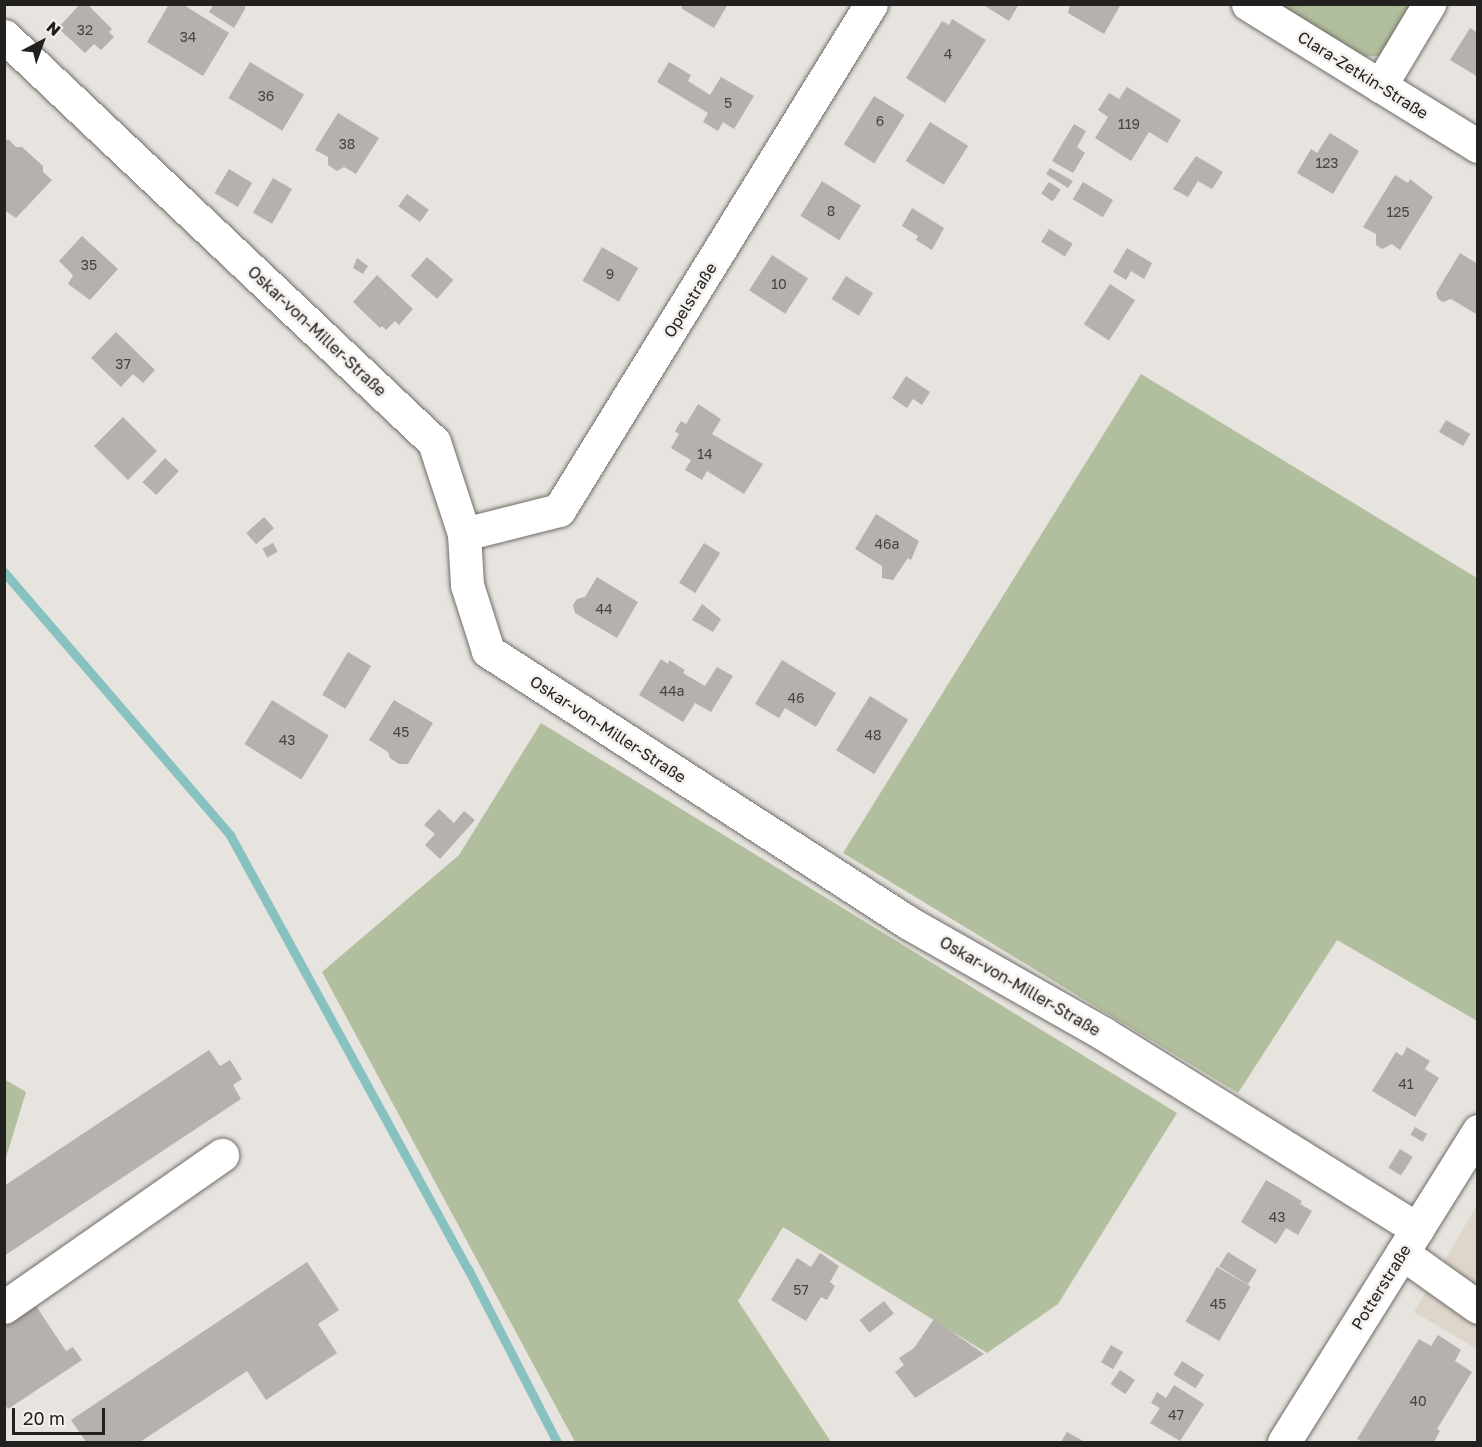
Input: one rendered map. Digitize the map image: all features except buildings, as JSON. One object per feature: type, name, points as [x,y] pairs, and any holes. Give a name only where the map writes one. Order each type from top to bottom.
[{"type":"street","name":"Opelstraße","points":[[464,534],[559,510],[871,4]]},
{"type":"street","name":"Clara-Zetkin-Straße","points":[[1248,4],[1478,146]]},
{"type":"street","points":[[1380,86],[1430,4]]},
{"type":"street","name":"Oskar-von-Miller-Straße","points":[[4,36],[434,442],[464,534],[467,585],[488,651],[909,923],[1104,1034],[1409,1241],[1478,1307]]},
{"type":"street","name":"Potterstraße","points":[[1284,1443],[1478,1131]]},
{"type":"street","points":[[4,1306],[222,1155]]},
{"type":"shaded area","points":[[1477,1205],[1477,1349],[1414,1312]]},
{"type":"green space","points":[[1265,5],[1413,5],[1383,56],[1351,57]]},
{"type":"green space","points":[[1141,374],[1477,578],[1477,1021],[1337,940],[1238,1093],[843,853]]},
{"type":"green space","points":[[541,723],[1177,1113],[1058,1304],[987,1353],[783,1227],[738,1301],[831,1442],[575,1442],[322,972],[459,855]]},
{"type":"green space","points":[[4,1079],[26,1092],[5,1161],[4,1161]]},
{"type":"waterway","points":[[4,572],[230,835],[468,1269],[557,1442]]}]
